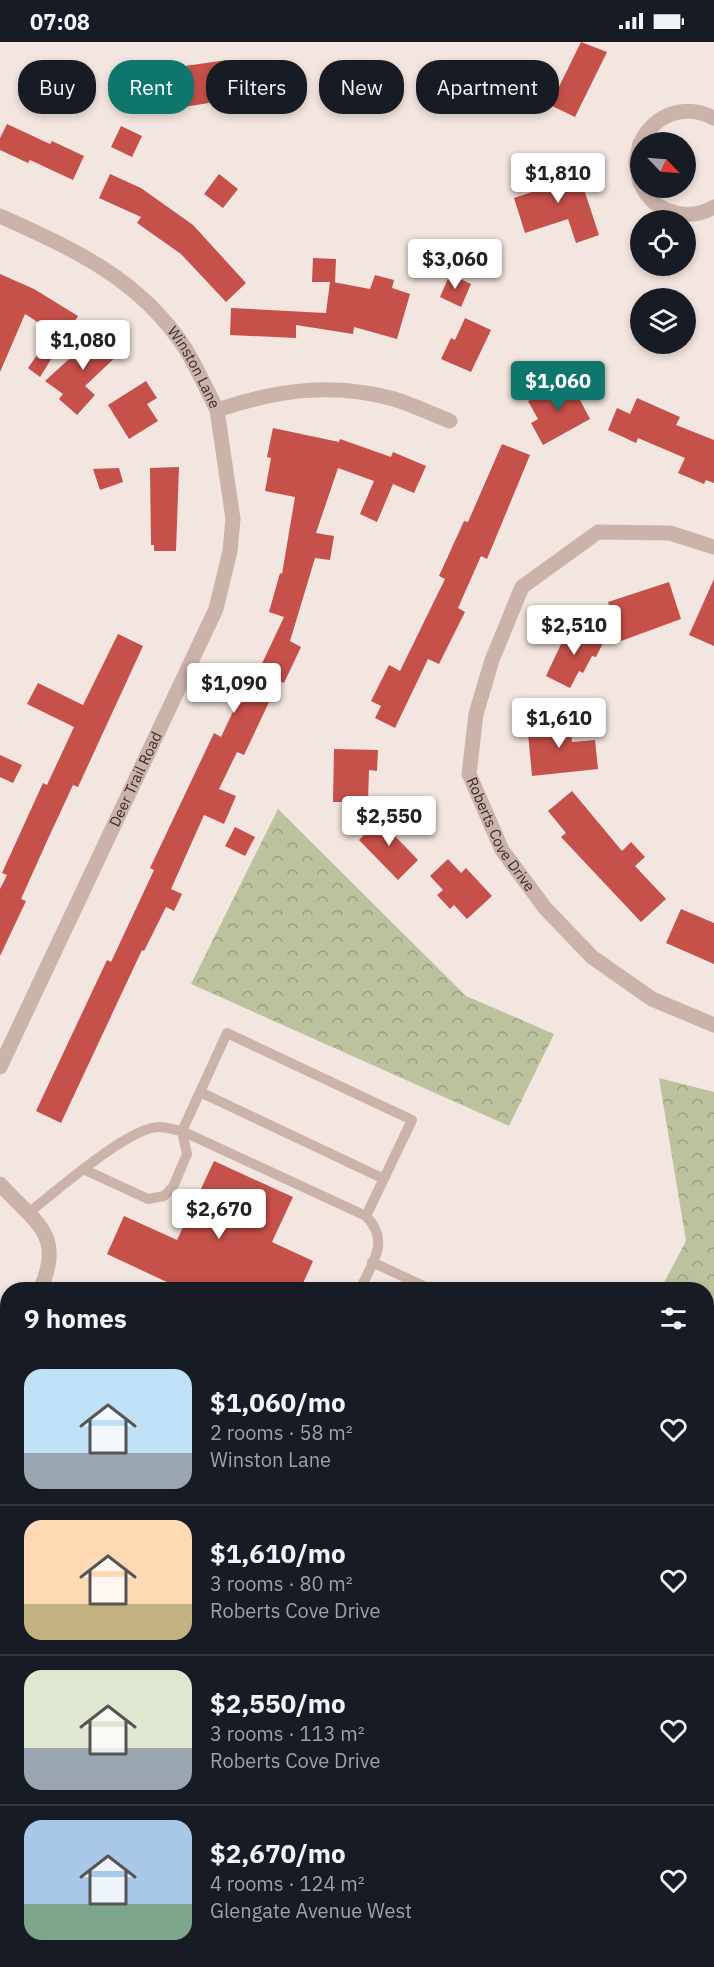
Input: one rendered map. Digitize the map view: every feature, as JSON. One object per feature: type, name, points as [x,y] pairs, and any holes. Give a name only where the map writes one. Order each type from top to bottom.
[{"type":"street","points":[[646,132],[658,120],[672,112],[689,110],[714,118]]},
{"type":"street","points":[[652,198],[660,207],[676,214],[694,214],[714,207]]},
{"type":"street","name":"Winston Lane","points":[[0,216],[89,258],[126,284],[148,304],[185,348],[217,410],[261,396],[303,389],[342,391],[394,399],[450,421]]},
{"type":"street","name":"Deer Trail Road","points":[[0,1067],[216,609],[230,551],[233,519],[217,410]]},
{"type":"street","name":"Roberts Cove Drive","points":[[714,547],[670,533],[598,532],[522,587],[492,660],[476,714],[469,774],[502,850],[545,908],[592,957],[652,999],[714,1025]]},
{"type":"street","points":[[0,1184],[47,1235],[51,1251],[50,1268],[44,1282]]},
{"type":"lane","points":[[83,1168],[148,1199],[164,1196],[173,1187],[187,1154],[182,1131],[227,1033],[411,1120],[366,1216]]},
{"type":"lane","points":[[200,1092],[384,1179]]},
{"type":"lane","points":[[27,1214],[83,1168],[142,1131],[158,1127],[182,1131],[366,1216],[378,1228],[380,1245],[363,1282]]},
{"type":"lane","points":[[372,1262],[415,1282]]},
{"type":"green space","points":[[278,809],[466,996],[554,1034],[509,1126],[191,984]]},
{"type":"green space","points":[[659,1078],[714,1092],[714,1282],[664,1282],[686,1241]]},
{"type":"building","points":[[581,42],[607,52],[575,117],[559,109],[559,87]]},
{"type":"building","points":[[206,63],[206,103],[194,105],[194,65]]},
{"type":"building","points":[[7,124],[50,144],[52,141],[84,156],[73,180],[30,160],[28,163],[0,150],[0,138]]},
{"type":"building","points":[[121,126],[142,136],[132,157],[111,147]]},
{"type":"building","points":[[576,165],[599,235],[576,243],[568,219],[525,233],[514,198],[538,190],[534,178]]},
{"type":"building","points":[[110,174],[141,188],[193,225],[246,283],[226,302],[181,254],[137,223],[141,217],[99,198]]},
{"type":"building","points":[[219,174],[238,189],[223,208],[204,194]]},
{"type":"building","points":[[313,258],[336,259],[335,282],[370,289],[375,275],[394,280],[392,288],[410,294],[397,339],[354,327],[353,334],[296,325],[296,338],[230,335],[231,308],[326,313],[330,282],[312,282]]},
{"type":"building","points":[[0,274],[34,289],[78,316],[40,377],[28,368],[53,332],[25,314],[0,372]]},
{"type":"building","points":[[450,274],[471,284],[461,307],[440,297]]},
{"type":"building","points":[[465,318],[491,330],[471,372],[441,359],[451,338],[455,340]]},
{"type":"building","points":[[102,329],[122,351],[85,386],[95,395],[77,415],[59,399],[63,394],[45,381]]},
{"type":"building","points":[[569,379],[590,419],[543,445],[531,423],[538,419],[528,401]]},
{"type":"building","points":[[146,381],[157,398],[147,404],[158,421],[129,439],[108,405]]},
{"type":"building","points":[[637,398],[680,417],[676,425],[714,440],[714,483],[706,480],[704,484],[678,473],[685,458],[638,438],[636,443],[608,430],[617,408],[630,414]]},
{"type":"building","points":[[273,428],[339,442],[340,439],[391,457],[393,452],[426,466],[414,493],[393,484],[377,522],[360,514],[374,481],[338,468],[316,533],[334,536],[330,560],[315,558],[290,641],[301,647],[284,683],[279,681],[244,755],[237,752],[219,789],[236,796],[224,824],[204,815],[171,889],[182,894],[174,911],[166,907],[144,951],[142,950],[61,1123],[36,1111],[107,960],[111,962],[154,870],[150,868],[214,733],[221,737],[244,688],[249,691],[284,617],[269,612],[280,573],[282,574],[295,497],[265,491],[271,458],[267,457]]},
{"type":"building","points":[[502,444],[530,455],[487,559],[481,556],[458,608],[465,612],[439,664],[428,659],[395,728],[375,718],[381,706],[371,701],[389,665],[400,671],[445,579],[439,576],[464,521],[468,522]]},
{"type":"building","points":[[179,467],[176,551],[154,551],[154,545],[151,545],[150,468]]},
{"type":"building","points":[[119,468],[123,482],[100,490],[93,469]]},
{"type":"building","points":[[714,579],[714,646],[689,635]]},
{"type":"building","points":[[669,582],[681,619],[621,641],[608,602]]},
{"type":"building","points":[[570,625],[604,641],[596,657],[592,656],[583,673],[579,671],[570,688],[546,676]]},
{"type":"building","points":[[118,634],[143,646],[78,787],[73,785],[47,841],[21,899],[26,901],[0,956],[0,889],[7,875],[2,873],[43,783],[47,785],[74,727],[27,704],[38,683],[83,705]]},
{"type":"building","points":[[570,718],[572,742],[595,740],[598,769],[532,776],[527,722]]},
{"type":"building","points":[[334,749],[378,750],[377,771],[369,770],[368,802],[333,802]]},
{"type":"building","points":[[0,755],[22,765],[13,783],[0,777]]},
{"type":"building","points":[[572,791],[622,851],[631,842],[645,857],[635,866],[666,899],[641,922],[561,837],[566,833],[548,811]]},
{"type":"building","points":[[384,814],[400,830],[394,835],[418,860],[398,880],[359,840]]},
{"type":"building","points":[[235,827],[255,837],[245,856],[225,846]]},
{"type":"building","points":[[448,859],[461,873],[466,868],[492,896],[467,919],[454,905],[450,909],[437,895],[443,890],[430,876]]},
{"type":"building","points":[[681,909],[714,923],[714,964],[666,943]]},
{"type":"building","points":[[214,1161],[293,1197],[272,1242],[313,1261],[304,1282],[167,1282],[107,1254],[124,1216],[177,1240]]}]
